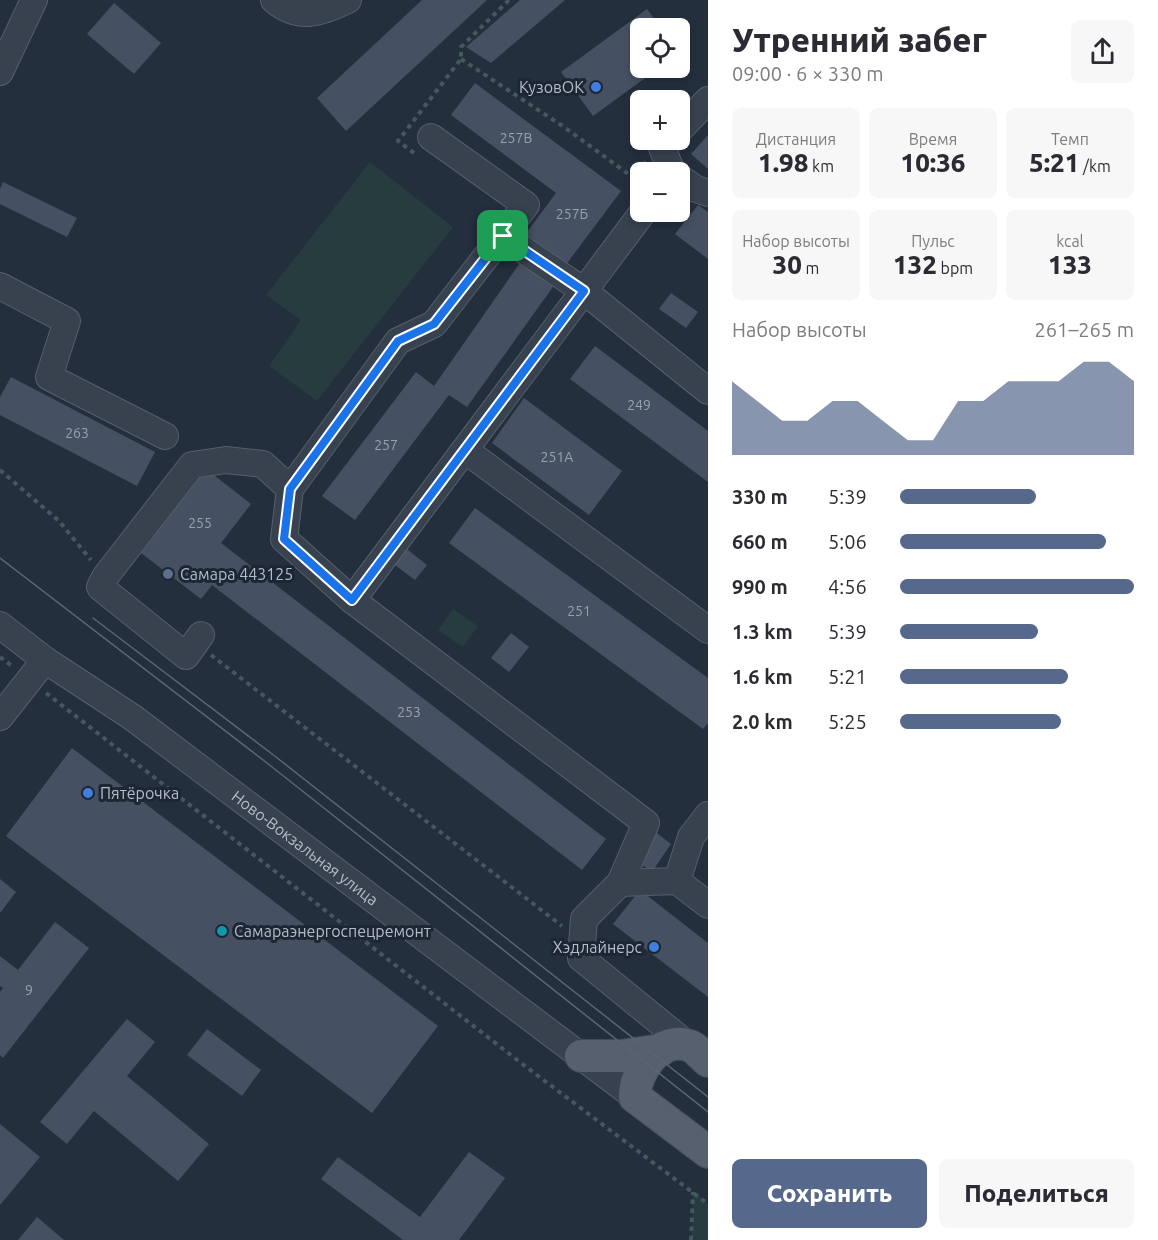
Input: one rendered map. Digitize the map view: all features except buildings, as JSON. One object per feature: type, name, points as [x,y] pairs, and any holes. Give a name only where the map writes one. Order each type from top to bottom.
[{"type":"main road","points":[[582,1057],[686,1052]]},
{"type":"main road","points":[[635,1097],[640,1071],[652,1056],[686,1052]]},
{"type":"main road","name":"Ново-Вокзальная улица","points":[[635,1097],[708,1152]]},
{"type":"street","points":[[0,72],[34,0]]},
{"type":"street","points":[[274,0],[285,9],[320,13],[348,0]]},
{"type":"street","points":[[690,119],[708,100]]},
{"type":"street","points":[[424,146],[526,205],[434,324],[398,341],[290,489],[284,539],[352,600],[646,823],[620,883],[584,919],[581,958],[686,1052]]},
{"type":"street","points":[[690,185],[708,193]]},
{"type":"street","points":[[352,600],[636,222]]},
{"type":"street","points":[[503,236],[584,291],[708,391]]},
{"type":"street","points":[[0,286],[67,321],[49,377],[165,436]]},
{"type":"street","points":[[465,450],[708,630]]},
{"type":"street","points":[[198,639],[186,656],[100,587],[105,577],[192,465],[226,460],[263,464],[290,489]]},
{"type":"street","name":"Ново-Вокзальная улица","points":[[0,625],[45,660],[132,717],[635,1097]]},
{"type":"street","points":[[0,717],[45,660]]},
{"type":"street","points":[[677,881],[692,837],[708,815]]},
{"type":"street","points":[[620,883],[677,881],[708,905]]},
{"type":"path","points":[[424,146],[398,141],[461,59],[461,47],[509,0]]},
{"type":"path","points":[[461,59],[564,127],[631,176],[659,150]]},
{"type":"path","points":[[0,470],[59,521],[105,577]]},
{"type":"path","points":[[198,639],[582,941]]},
{"type":"path","points":[[0,657],[521,1063],[708,1204]]},
{"type":"path","points":[[691,1240],[693,1191]]},
{"type":"green space","points":[[370,162],[453,227],[317,401],[269,366],[301,320],[266,295]]},
{"type":"green space","points":[[453,609],[478,626],[463,647],[438,630]]},
{"type":"green space","points":[[693,1191],[708,1204],[708,1240],[691,1240]]},
{"type":"tram line","points":[[0,558],[267,763],[708,1112]]},
{"type":"tram line","points":[[93,618],[276,757],[708,1097]]},
{"type":"place","name":"КузовОК","points":[[596,87]]},
{"type":"place","name":"Самара 443125","points":[[168,574]]},
{"type":"place","name":"Пятёрочка","points":[[88,793]]},
{"type":"place","name":"Самараэнергоспецремонт","points":[[222,931]]},
{"type":"place","name":"Хэдлайнерс","points":[[654,947]]},
{"type":"route","points":[[503,236],[584,291],[352,600],[284,539],[290,489],[398,341],[434,324],[503,236]]}]
